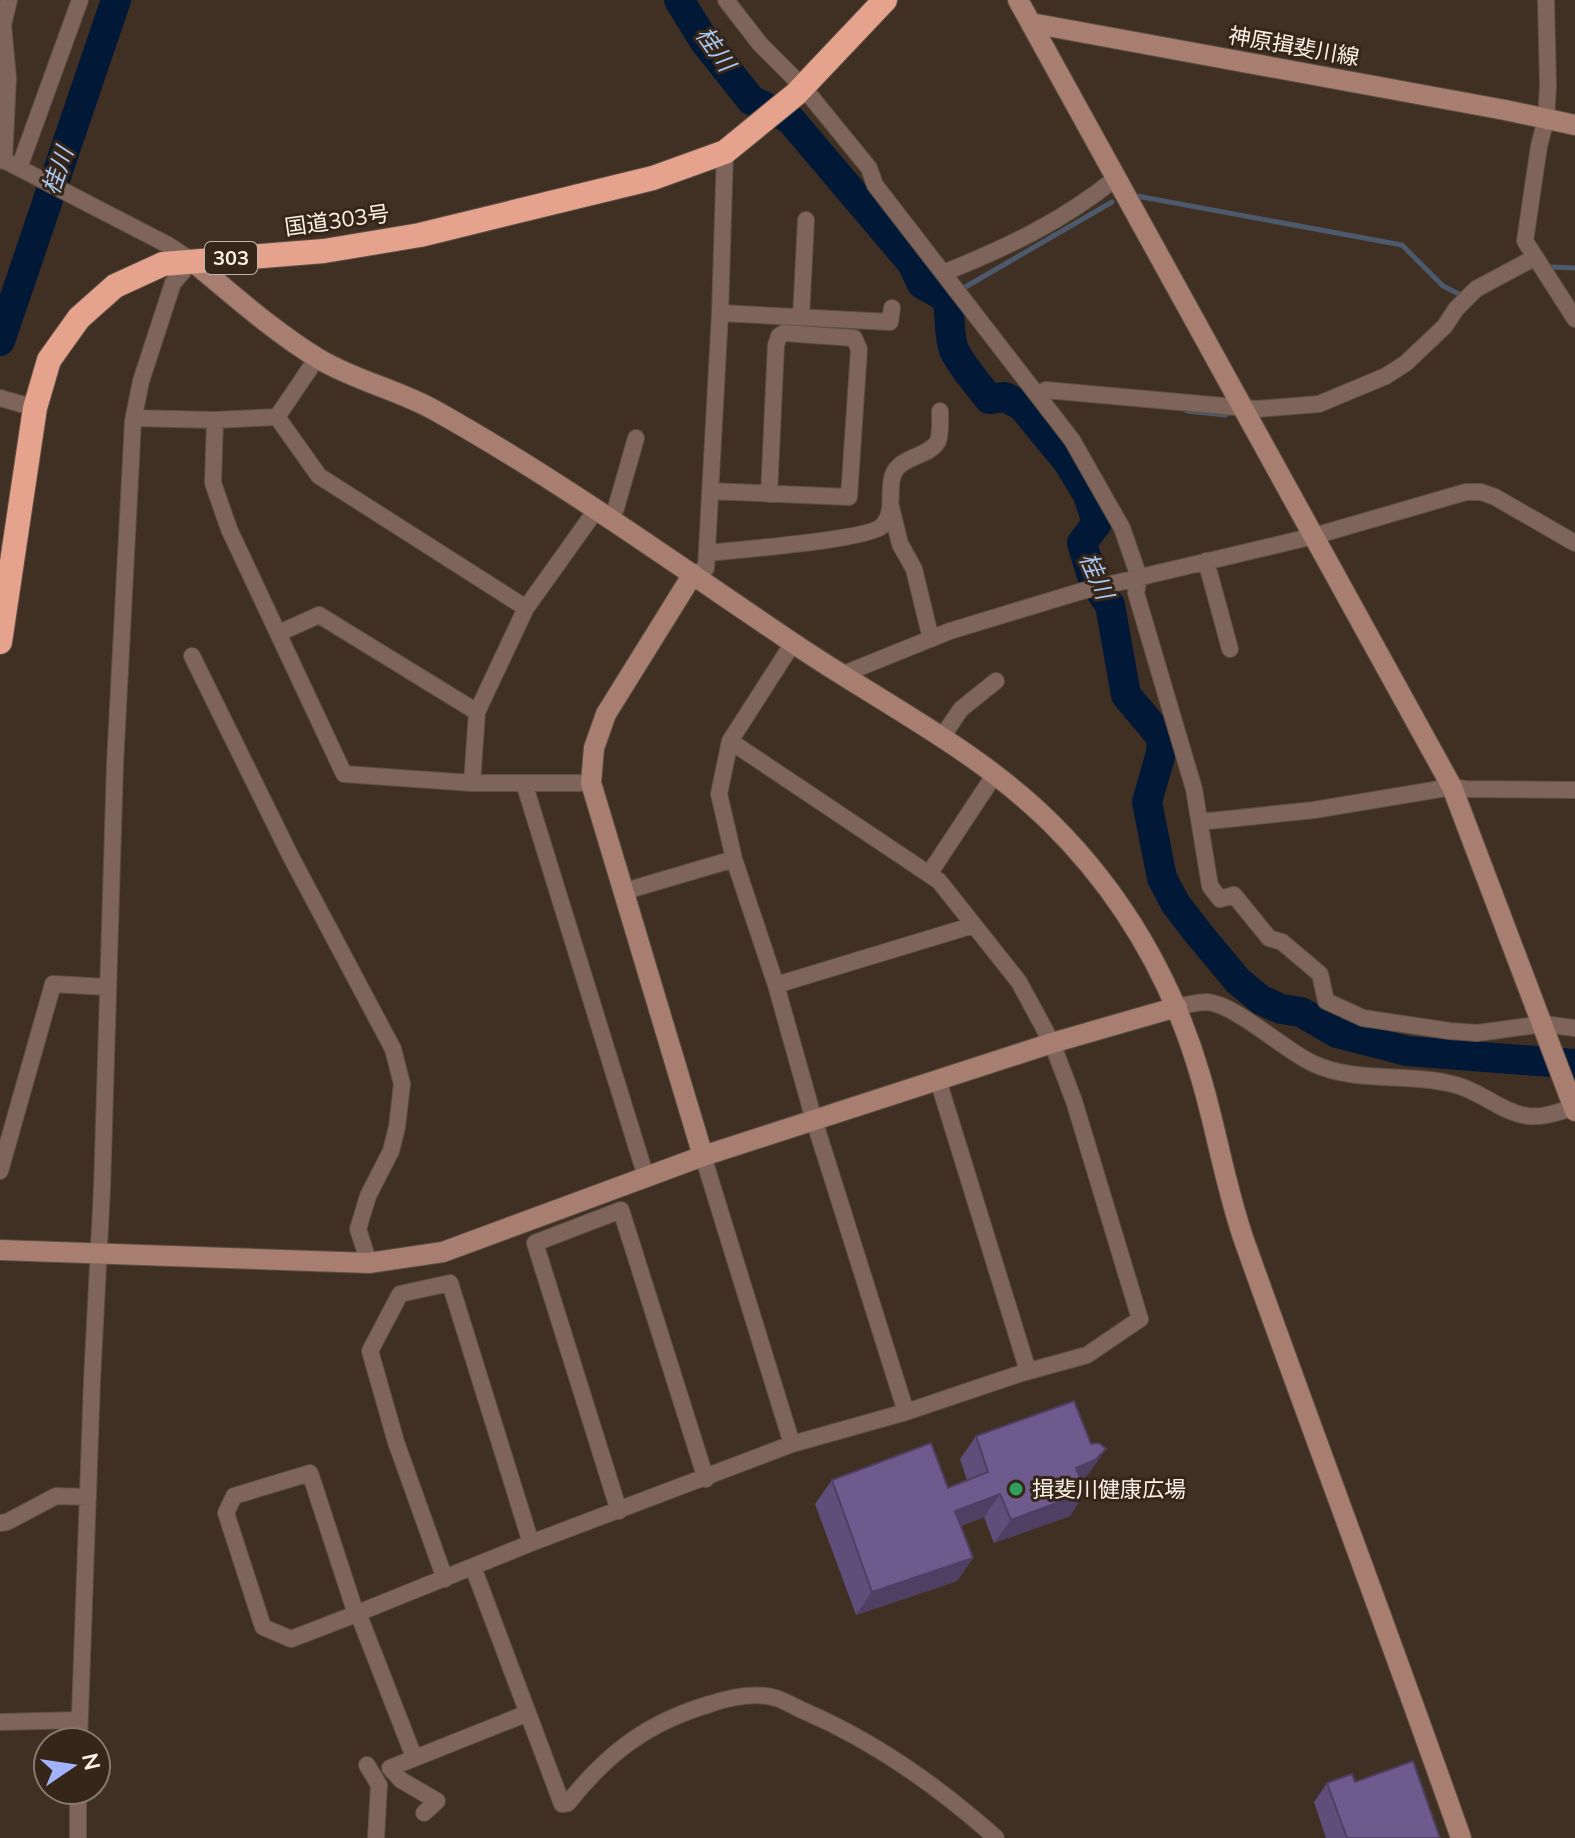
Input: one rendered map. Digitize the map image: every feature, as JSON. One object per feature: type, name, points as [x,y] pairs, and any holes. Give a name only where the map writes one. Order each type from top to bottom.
[{"type":"highway","name":"国道303号","points":[[0,642],[35,408],[49,360],[79,318],[115,286],[163,264],[324,251],[420,235],[653,178],[725,152],[758,128],[800,90],[885,0]]},
{"type":"street","points":[[9,0],[3,25],[12,165]]},
{"type":"street","points":[[12,165],[26,144],[80,0]]},
{"type":"street","points":[[726,0],[760,44],[869,168],[875,185],[1072,440],[1112,508],[1130,547],[1136,593],[1194,789],[1210,886],[1220,899],[1234,895],[1269,938],[1282,942],[1320,974],[1326,1001],[1363,1018],[1477,1033],[1575,1028]]},
{"type":"street","points":[[0,1250],[369,1263],[443,1252],[703,1156],[1052,1043],[1198,1003],[1218,1004],[1314,1064],[1360,1075],[1393,1076],[1456,1085],[1476,1092],[1509,1112],[1531,1117],[1573,1103],[1452,787],[1018,0]]},
{"type":"street","points":[[1546,0],[1546,119],[1525,241],[1575,319]]},
{"type":"street","name":"神原揖斐川線","points":[[1031,23],[1575,125]]},
{"type":"street","points":[[725,152],[706,568],[693,574],[606,714],[594,748],[591,783],[792,1444]]},
{"type":"street","points":[[12,165],[192,261],[317,358],[362,382],[431,407],[603,515],[841,675],[942,737],[995,774],[1050,822],[1102,880],[1140,934],[1177,1007],[1200,1076],[1242,1236],[1461,1838]]},
{"type":"street","points":[[943,273],[1006,248],[1094,195],[1116,178]]},
{"type":"street","points":[[801,317],[806,220]]},
{"type":"street","points":[[1037,395],[1046,390],[1272,409],[1319,404],[1386,376],[1426,346],[1476,289],[1534,258]]},
{"type":"street","points":[[79,1726],[115,764],[134,418],[141,381],[173,283],[192,261]]},
{"type":"street","points":[[720,313],[890,322],[892,308]]},
{"type":"street","points":[[710,491],[769,494],[849,497],[859,349],[854,338],[784,333],[779,336],[776,345],[769,494]]},
{"type":"street","points":[[277,417],[317,358]]},
{"type":"street","points":[[4,399],[35,408]]},
{"type":"street","points":[[707,553],[871,533],[881,527],[887,519],[892,476],[897,468],[934,446],[939,439],[940,411]]},
{"type":"street","points":[[134,418],[215,420],[277,417]]},
{"type":"street","points":[[277,417],[319,476],[526,608]]},
{"type":"street","points":[[215,420],[213,483],[229,529],[344,774],[472,783],[591,783]]},
{"type":"street","points":[[472,783],[477,712],[526,608],[603,515],[616,508],[636,438]]},
{"type":"street","points":[[841,675],[931,639],[1082,591],[1314,536],[1466,492],[1481,492],[1495,497],[1575,543]]},
{"type":"street","points":[[890,505],[900,544],[914,569],[931,639]]},
{"type":"street","points":[[1206,561],[1230,649]]},
{"type":"street","points":[[279,633],[319,615],[477,712]]},
{"type":"street","points":[[793,643],[730,741],[719,794],[734,859],[776,985],[814,1120],[906,1412]]},
{"type":"street","points":[[192,656],[291,857],[393,1049],[402,1084],[397,1127],[391,1151],[368,1196],[358,1229],[369,1263]]},
{"type":"street","points":[[942,737],[961,709],[996,681]]},
{"type":"street","points":[[414,1757],[357,1613],[310,1473],[234,1496],[226,1513],[263,1627],[291,1639],[357,1613],[445,1579],[531,1543],[792,1444],[1087,1355],[1140,1319],[1074,1101],[1052,1043],[1019,982],[939,881],[730,741]]},
{"type":"street","points":[[929,874],[995,774]]},
{"type":"street","points":[[524,783],[646,1177]]},
{"type":"street","points":[[1200,822],[1314,810],[1452,787],[1575,790]]},
{"type":"street","points":[[622,892],[734,859]]},
{"type":"street","points":[[776,985],[974,925]]},
{"type":"street","points":[[0,1171],[53,984],[107,987]]},
{"type":"street","points":[[938,1080],[1028,1371]]},
{"type":"street","points":[[619,1511],[535,1243],[621,1210],[706,1479]]},
{"type":"street","points":[[445,1579],[396,1442],[370,1351],[400,1294],[450,1283],[531,1543]]},
{"type":"street","points":[[0,1523],[56,1496],[88,1497]]},
{"type":"street","points":[[473,1567],[562,1804],[568,1803],[612,1755],[665,1719],[730,1698],[775,1698],[863,1739],[996,1838]]},
{"type":"street","points":[[424,1813],[437,1801],[401,1780],[390,1768],[528,1713]]},
{"type":"street","points":[[0,1722],[79,1720]]},
{"type":"street","points":[[367,1765],[379,1785],[376,1838]]},
{"type":"street","points":[[78,1806],[78,1838]]},
{"type":"building","points":[[1074,1401],[1091,1444],[1099,1443],[1106,1449],[1095,1460],[1076,1468],[1086,1492],[1011,1520],[1000,1494],[955,1511],[973,1558],[872,1592],[832,1480],[931,1443],[948,1488],[988,1472],[976,1436]]},
{"type":"building","points":[[1413,1761],[1440,1838],[1347,1838],[1327,1783],[1352,1774],[1355,1782]]},
{"type":"waterway","name":"桂川","points":[[0,341],[116,0]]},
{"type":"waterway","name":"桂川","points":[[679,0],[705,42],[751,100],[790,119],[912,263],[922,284],[947,298],[952,344],[966,369],[989,399],[1005,397],[1022,406],[1068,462],[1088,495],[1097,523],[1082,543],[1094,582],[1110,605],[1126,695],[1162,738],[1161,753],[1147,802],[1162,878],[1175,903],[1238,981],[1261,1000],[1281,1009],[1301,1012],[1337,1033],[1407,1051],[1575,1064]]},
{"type":"waterway","points":[[1137,196],[1402,245],[1443,286],[1461,295]]},
{"type":"waterway","points":[[962,289],[1112,202]]},
{"type":"waterway","points":[[1551,267],[1575,268]]},
{"type":"waterway","points":[[1029,416],[1042,409]]},
{"type":"waterway","points":[[1187,411],[1226,415]]},
{"type":"place","name":"揖斐川健康広場","points":[[1016,1489]]}]
